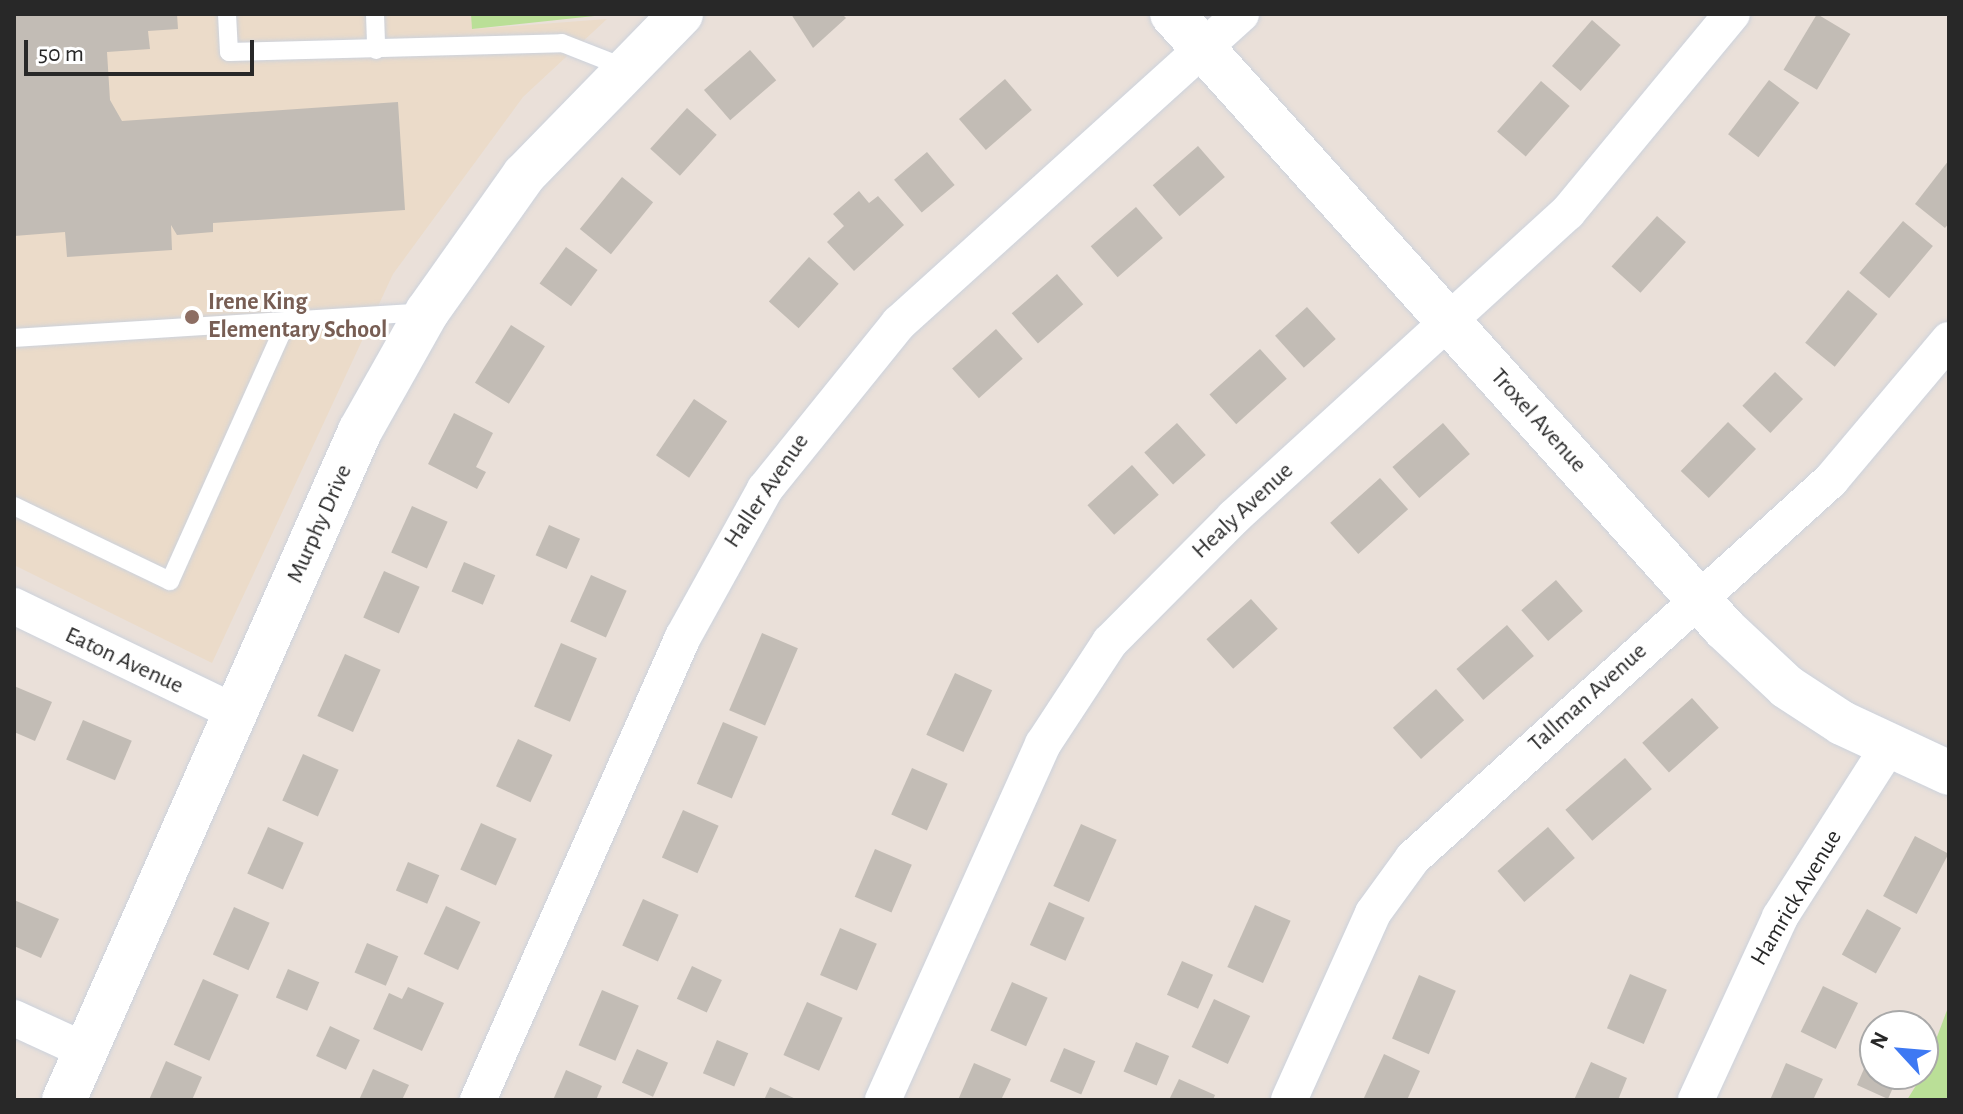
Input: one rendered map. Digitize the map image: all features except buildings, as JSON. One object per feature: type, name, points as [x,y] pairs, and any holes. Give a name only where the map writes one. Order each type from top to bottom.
[{"type":"street","name":"Murphy Drive","points":[[64,1100],[360,431],[427,312],[524,175],[623,67],[681,14]]},
{"type":"street","name":"Troxel Avenue","points":[[1172,14],[1699,599],[1787,687],[1889,746],[1949,773]]},
{"type":"street","name":"Haller Avenue","points":[[478,1100],[683,637],[765,489],[899,323],[1241,14]]},
{"type":"street","name":"Healy Avenue","points":[[883,1100],[1043,744],[1110,642],[1234,517],[1451,325],[1578,201],[1732,14]]},
{"type":"street","name":"Tallman Avenue","points":[[1289,1100],[1388,888],[1458,816],[1831,480],[1949,340]]},
{"type":"street","name":"Eaton Avenue","points":[[14,606],[236,713]]},
{"type":"street","name":"Hamrick Avenue","points":[[1696,1100],[1780,917],[1889,746]]},
{"type":"street","points":[[14,1018],[86,1051]]},
{"type":"lane","points":[[227,14],[229,52],[562,43],[623,67]]},
{"type":"lane","points":[[375,14],[376,50]]},
{"type":"lane","points":[[14,338],[285,325],[427,312]]},
{"type":"lane","points":[[14,506],[170,581],[285,325]]},
{"type":"shaded area","name":"Irene King Elementary School","points":[[14,14],[471,14],[473,29],[607,19],[523,97],[393,274],[212,663],[14,565]]},
{"type":"green space","points":[[471,14],[613,14],[472,29]]},
{"type":"green space","points":[[1949,1005],[1949,1100],[1907,1100],[1913,1090],[1939,1090],[1939,1032]]},
{"type":"place","name":"Irene King Elementary School","points":[[192,317]]}]
